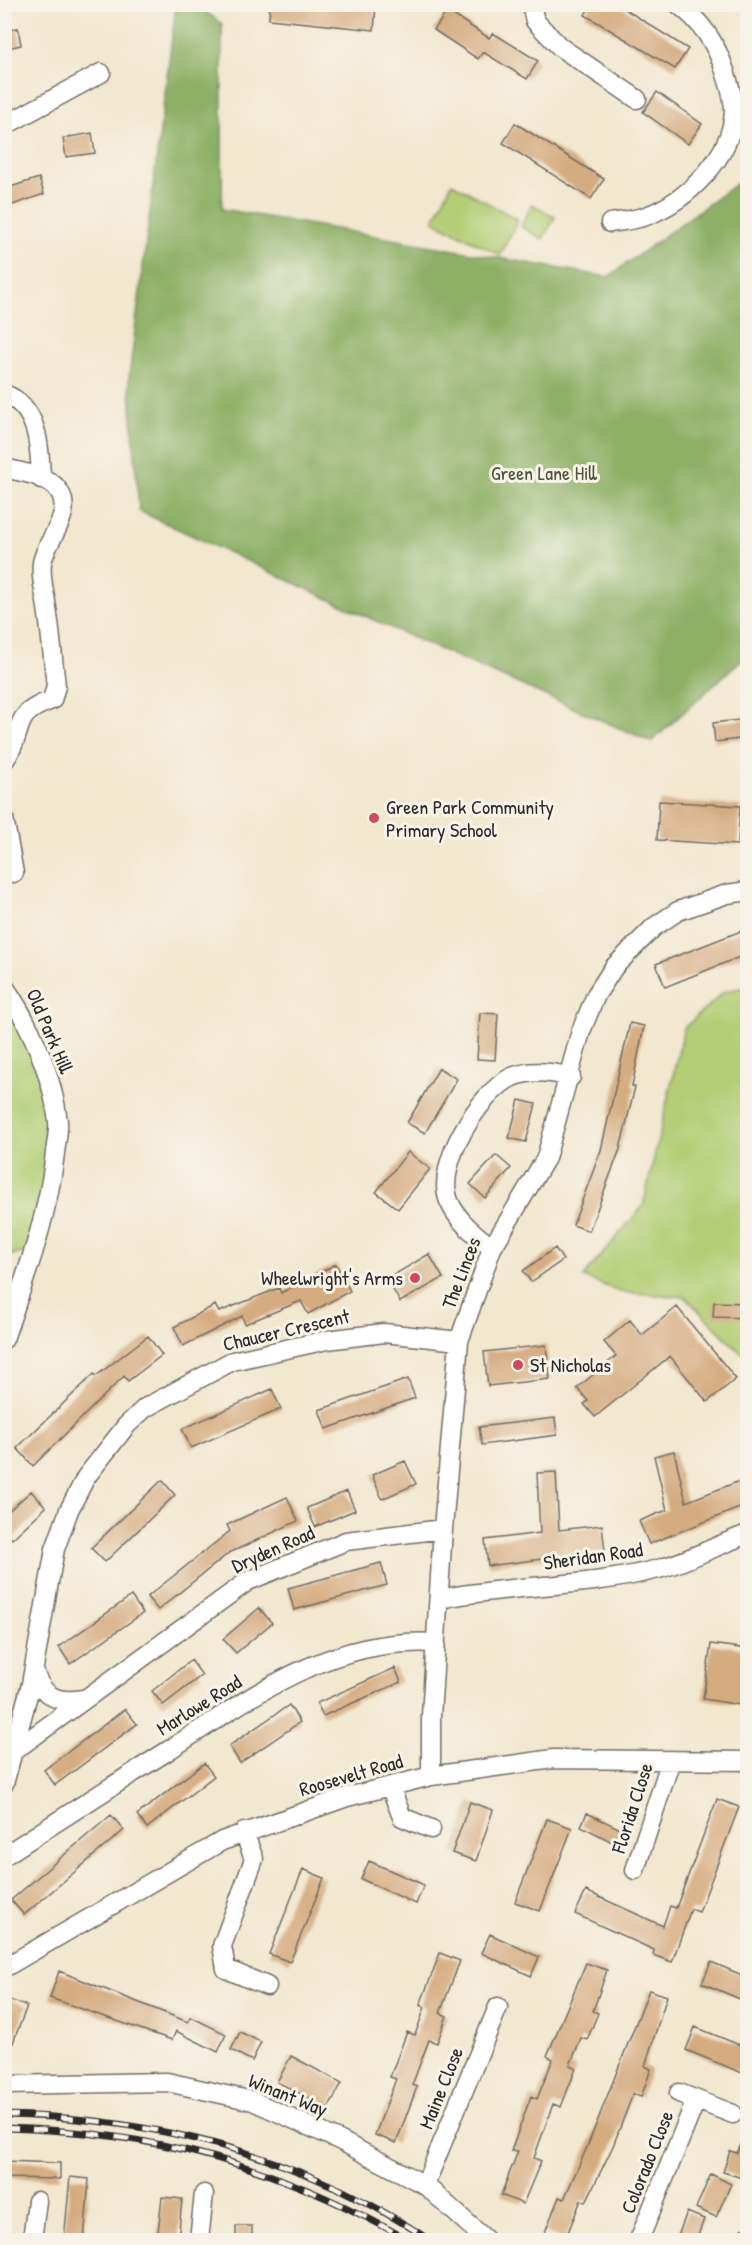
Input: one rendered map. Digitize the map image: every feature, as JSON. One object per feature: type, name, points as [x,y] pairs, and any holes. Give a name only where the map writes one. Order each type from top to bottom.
[{"type":"street","points":[[531,4],[534,21],[560,47],[637,99]]},
{"type":"street","points":[[610,223],[645,217],[678,200],[700,181],[713,165],[741,113],[733,97],[716,47],[696,19],[678,4]]},
{"type":"street","points":[[4,126],[101,73]]},
{"type":"street","points":[[4,394],[24,408],[34,425],[40,446],[41,479]]},
{"type":"street","points":[[4,468],[41,479],[56,487],[63,504],[62,522],[51,536],[42,562],[42,584],[56,686],[52,700],[31,708],[20,722],[12,750],[4,761]]},
{"type":"street","points":[[4,818],[14,873]]},
{"type":"street","name":"The Linces","points":[[431,1776],[443,1528],[459,1341],[492,1248],[546,1158],[581,1031],[596,995],[614,966],[654,927],[678,911],[727,894],[747,891]]},
{"type":"street","name":"Old Park Hill","points":[[4,986],[19,1007],[46,1071],[58,1123],[52,1179],[37,1241],[4,1339]]},
{"type":"street","points":[[492,1248],[462,1223],[448,1199],[445,1181],[449,1163],[461,1136],[475,1112],[494,1091],[512,1077],[547,1071],[570,1077]]},
{"type":"street","name":"Chaucer Crescent","points":[[4,1784],[15,1750],[33,1670],[55,1549],[69,1510],[86,1477],[126,1426],[145,1408],[232,1361],[327,1340],[384,1333],[459,1341]]},
{"type":"street","name":"Dryden Road","points":[[15,1750],[82,1699],[248,1581],[346,1541],[443,1528]]},
{"type":"street","name":"Sheridan Road","points":[[439,1599],[473,1592],[604,1579],[663,1568],[747,1534]]},
{"type":"street","name":"Marlowe Road","points":[[4,1856],[243,1702],[299,1670],[357,1649],[409,1641],[436,1643]]},
{"type":"street","points":[[33,1670],[39,1687],[55,1700],[82,1699]]},
{"type":"street","name":"Roosevelt Road","points":[[6,1963],[222,1841],[347,1797],[431,1776],[553,1759],[747,1761]]},
{"type":"street","name":"Florida Close","points":[[635,1870],[671,1760]]},
{"type":"street","points":[[390,1786],[402,1817],[431,1828]]},
{"type":"street","points":[[244,1833],[254,1859],[222,1946],[226,1969],[267,1986]]},
{"type":"street","name":"Maine Close","points":[[425,2185],[498,2007]]},
{"type":"street","name":"Winant Way","points":[[4,2085],[167,2082],[253,2101],[339,2140],[425,2185],[486,2241]]},
{"type":"street","name":"Colorado Close","points":[[679,2093],[733,2114]]},
{"type":"street","name":"Colorado Close","points":[[639,2241],[696,2100]]},
{"type":"street","points":[[199,2241],[204,2194]]},
{"type":"street","points":[[32,2241],[37,2201]]},
{"type":"green space","name":"Green Lane Hill","points":[[176,5],[197,5],[222,24],[222,209],[608,277],[736,184],[747,185],[747,655],[651,742],[391,628],[139,511],[129,378]]},
{"type":"green space","points":[[452,183],[518,220],[500,255],[433,221]]},
{"type":"green space","points":[[532,204],[555,217],[543,239],[521,227]]},
{"type":"green space","points":[[4,986],[58,1123],[35,1251],[5,1256]]},
{"type":"green space","points":[[747,987],[747,1349],[741,1353],[685,1297],[620,1292],[583,1277],[643,1206],[684,1028],[725,991]]},
{"type":"building","points":[[270,4],[376,6],[374,30],[269,19]]},
{"type":"building","points":[[591,4],[617,4],[688,49],[675,69],[585,15]]},
{"type":"building","points":[[447,11],[489,38],[493,33],[538,61],[527,79],[483,52],[478,59],[434,30]]},
{"type":"building","points":[[18,28],[21,45],[4,49],[4,31]]},
{"type":"building","points":[[657,92],[702,124],[688,144],[643,112]]},
{"type":"building","points":[[515,123],[604,179],[591,199],[503,143]]},
{"type":"building","points":[[92,133],[95,153],[66,157],[63,138]]},
{"type":"building","points":[[39,178],[44,194],[4,208],[4,189]]},
{"type":"building","points":[[747,719],[747,738],[715,742],[713,723]]},
{"type":"building","points":[[659,801],[740,806],[738,845],[657,840]]},
{"type":"building","points":[[741,931],[747,954],[665,987],[656,964]]},
{"type":"building","points":[[480,1013],[498,1014],[495,1060],[477,1059]]},
{"type":"building","points":[[630,1023],[644,1026],[632,1086],[635,1087],[620,1149],[589,1231],[573,1225],[601,1150]]},
{"type":"building","points":[[439,1068],[457,1079],[425,1133],[407,1123]]},
{"type":"building","points":[[519,1100],[536,1104],[526,1142],[509,1138]]},
{"type":"building","points":[[408,1152],[430,1169],[398,1209],[376,1192]]},
{"type":"building","points":[[496,1155],[511,1168],[485,1198],[470,1184]]},
{"type":"building","points":[[555,1248],[563,1260],[531,1282],[523,1271]]},
{"type":"building","name":"Wheelwright's Arms","points":[[429,1254],[443,1278],[400,1302],[387,1279]]},
{"type":"building","points":[[336,1264],[350,1291],[308,1314],[301,1301],[245,1324],[242,1316],[183,1346],[174,1327],[215,1305],[219,1312],[279,1288],[281,1293]]},
{"type":"building","points":[[714,1302],[747,1303],[747,1318],[713,1317]]},
{"type":"building","points":[[677,1307],[736,1379],[707,1402],[670,1356],[595,1417],[584,1404],[588,1401],[577,1388],[616,1356],[604,1342],[630,1320],[642,1335]]},
{"type":"building","points":[[148,1336],[162,1355],[128,1381],[124,1376],[33,1466],[17,1448],[94,1374],[96,1376]]},
{"type":"building","name":"St Nicholas","points":[[546,1345],[550,1379],[488,1386],[484,1352]]},
{"type":"building","points":[[408,1379],[415,1398],[326,1429],[319,1410]]},
{"type":"building","points":[[272,1389],[281,1409],[191,1448],[182,1429]]},
{"type":"building","points":[[555,1418],[557,1435],[482,1445],[479,1427]]},
{"type":"building","points":[[674,1451],[686,1502],[747,1478],[747,1505],[649,1544],[639,1521],[667,1510],[654,1456]]},
{"type":"building","points":[[405,1461],[416,1484],[382,1499],[372,1475]]},
{"type":"building","points":[[556,1472],[559,1530],[602,1525],[605,1551],[488,1566],[485,1540],[540,1533],[537,1473]]},
{"type":"building","points":[[162,1480],[175,1495],[105,1562],[91,1548]]},
{"type":"building","points":[[31,1491],[46,1507],[12,1539],[4,1531],[4,1515]]},
{"type":"building","points":[[347,1491],[355,1510],[315,1527],[307,1508]]},
{"type":"building","points":[[287,1497],[298,1521],[229,1553],[158,1610],[147,1597],[230,1531],[227,1525]]},
{"type":"building","points":[[381,1563],[387,1585],[294,1610],[288,1588]]},
{"type":"building","points":[[131,1596],[143,1613],[70,1664],[59,1647]]},
{"type":"building","points":[[259,1608],[272,1623],[236,1653],[223,1639]]},
{"type":"building","points":[[711,1644],[747,1649],[747,1706],[703,1699]]},
{"type":"building","points":[[191,1660],[202,1675],[163,1705],[152,1691]]},
{"type":"building","points":[[395,1668],[401,1682],[323,1716],[317,1703]]},
{"type":"building","points":[[289,1705],[300,1722],[240,1763],[229,1746]]},
{"type":"building","points":[[125,1709],[137,1724],[55,1785],[44,1770]]},
{"type":"building","points":[[204,1763],[214,1776],[147,1828],[137,1815]]},
{"type":"building","points":[[717,1799],[739,1807],[699,1912],[691,1909],[672,1962],[653,1955],[654,1950],[575,1914],[586,1891],[663,1926],[670,1906],[676,1908]]},
{"type":"building","points":[[470,1802],[493,1810],[476,1861],[452,1853]]},
{"type":"building","points":[[587,1813],[629,1833],[622,1847],[581,1826]]},
{"type":"building","points":[[111,1815],[124,1830],[24,1915],[11,1900]]},
{"type":"building","points":[[547,1819],[572,1828],[540,1911],[515,1902]]},
{"type":"building","points":[[369,1861],[424,1885],[416,1904],[361,1879]]},
{"type":"building","points":[[303,1869],[324,1878],[290,1962],[269,1954]]},
{"type":"building","points":[[490,1934],[539,1957],[531,1976],[481,1953]]},
{"type":"building","points":[[440,1953],[460,1961],[440,2013],[447,2016],[437,2043],[429,2040],[412,2085],[417,2087],[396,2143],[375,2135],[396,2079],[390,2077],[407,2032],[415,2035],[425,2007],[420,2005]]},
{"type":"building","points":[[711,1962],[747,1977],[747,2002],[702,1983]]},
{"type":"building","points":[[586,1963],[607,1970],[593,2011],[598,2013],[587,2040],[581,2038],[570,2065],[576,2068],[561,2107],[553,2104],[534,2158],[541,2161],[523,2204],[501,2195],[518,2151],[511,2151],[531,2096],[537,2099],[553,2059],[547,2056]]},
{"type":"building","points":[[59,1971],[188,2022],[191,2017],[226,2034],[218,2052],[176,2031],[172,2040],[50,1998]]},
{"type":"building","points":[[649,1990],[667,1996],[645,2066],[651,2069],[641,2097],[633,2094],[613,2146],[586,2202],[581,2200],[565,2240],[545,2232],[559,2197],[564,2199],[588,2145]]},
{"type":"building","points":[[4,1998],[27,2006],[6,2061],[4,2060]]},
{"type":"building","points":[[695,2027],[747,2048],[747,2075],[686,2050]]},
{"type":"building","points":[[240,2032],[261,2042],[252,2061],[231,2050]]},
{"type":"building","points":[[291,2056],[342,2083],[328,2108],[277,2082]]},
{"type":"building","points":[[747,2131],[747,2164],[742,2178],[723,2172],[730,2151],[737,2153]]},
{"type":"building","points":[[4,2161],[60,2163],[60,2179],[4,2178]]},
{"type":"building","points":[[711,2174],[731,2184],[716,2217],[696,2208]]},
{"type":"building","points":[[70,2177],[89,2179],[84,2241],[64,2241]]},
{"type":"building","points":[[162,2197],[182,2199],[178,2241],[157,2241]]},
{"type":"building","points":[[687,2212],[704,2219],[696,2241],[676,2241]]},
{"type":"building","points":[[236,2226],[252,2226],[252,2241],[236,2241]]},
{"type":"railway","points":[[4,2115],[99,2121],[193,2138],[239,2151],[328,2184],[386,2213],[429,2240]]},
{"type":"railway","points":[[4,2128],[112,2136],[214,2157],[312,2192],[408,2240]]},
{"type":"place","name":"Green Park Community Primary School","points":[[374,818]]},
{"type":"place","name":"Wheelwright's Arms","points":[[415,1278]]},
{"type":"place","name":"St Nicholas","points":[[518,1365]]}]
